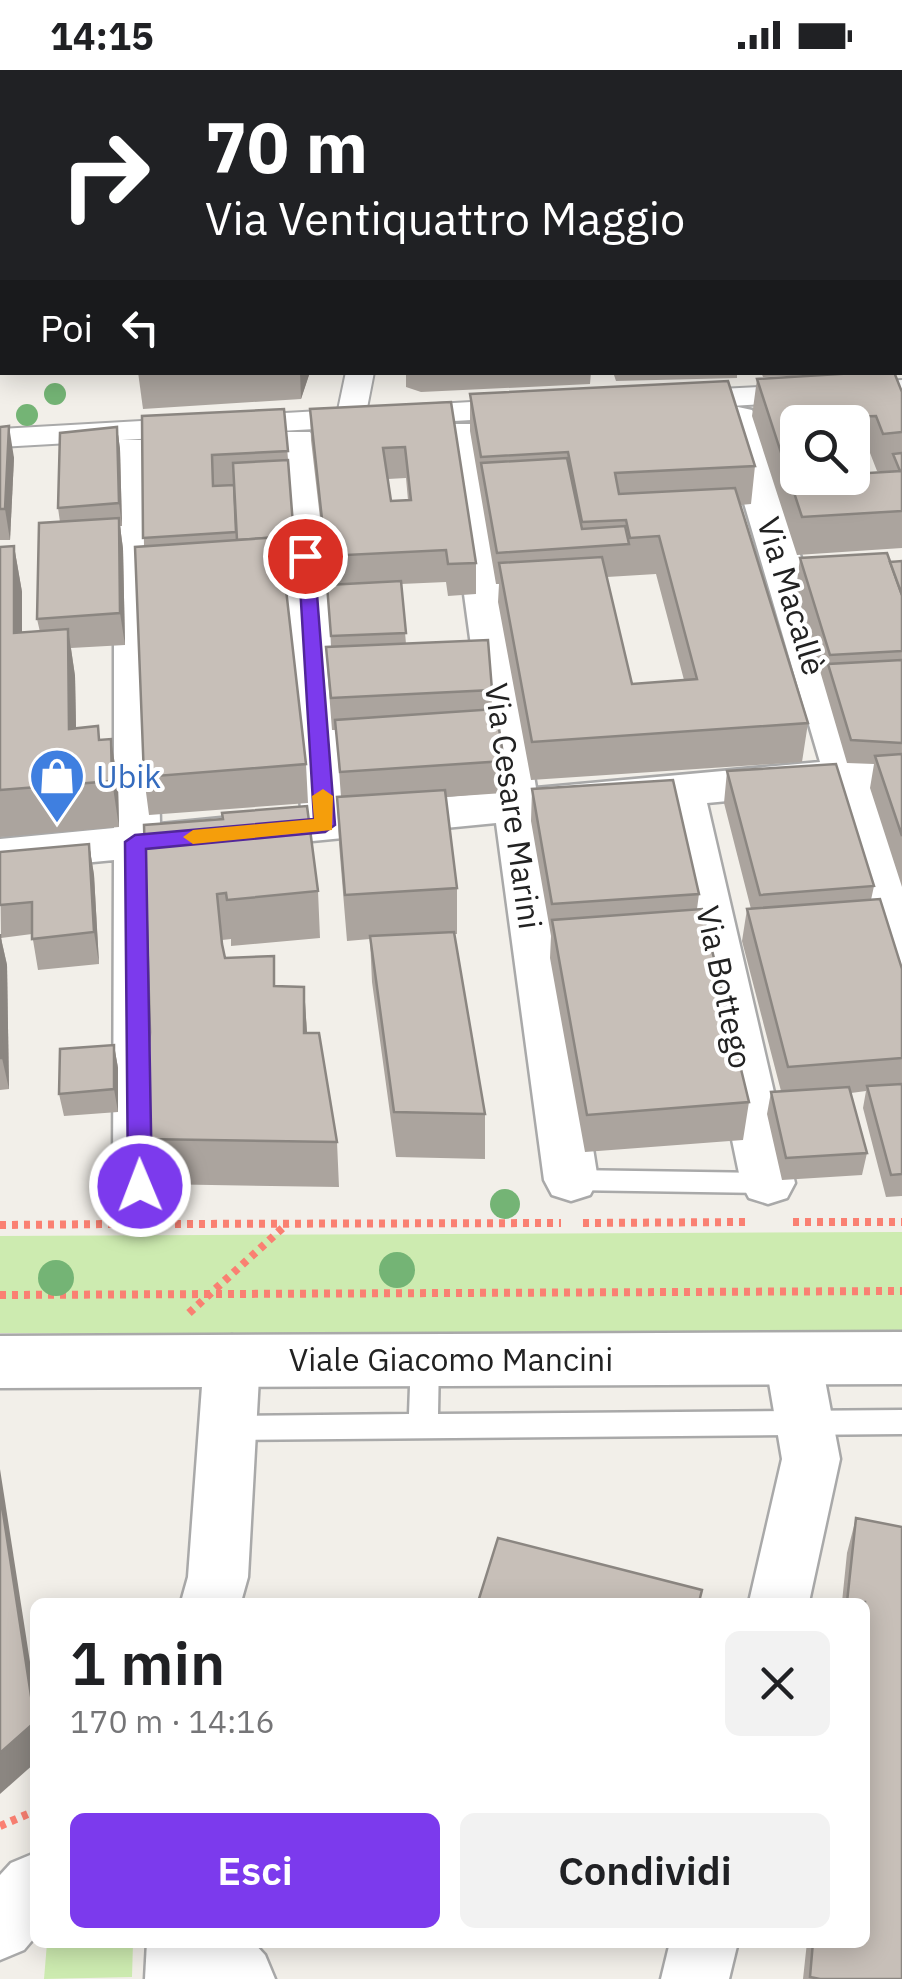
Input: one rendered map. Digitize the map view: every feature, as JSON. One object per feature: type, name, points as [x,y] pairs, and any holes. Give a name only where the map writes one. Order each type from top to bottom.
[{"type":"street","points":[[350,417],[359,375]]},
{"type":"street","points":[[646,402],[902,388]]},
{"type":"street","points":[[0,438],[548,406]]},
{"type":"street","name":"Via Macallè","points":[[738,418],[902,956]]},
{"type":"street","name":"Via Cesare Marini","points":[[461,432],[513,808],[571,1180]]},
{"type":"street","points":[[296,440],[325,825]]},
{"type":"street","points":[[134,448],[140,1186]]},
{"type":"street","points":[[0,856],[902,769]]},
{"type":"street","name":"Via Bottego","points":[[682,791],[767,1209]]},
{"type":"street","name":"Viale Giacomo Mancini","points":[[0,1362],[902,1358]]},
{"type":"street","points":[[212,1598],[218,1577],[232,1359]]},
{"type":"street","points":[[780,1598],[811,1459],[793,1359]]},
{"type":"street","points":[[179,1979],[180,1948]]},
{"type":"street","points":[[212,1948],[240,1979]]},
{"type":"street","points":[[696,1979],[703,1948]]},
{"type":"lane","points":[[571,1180],[767,1209]]},
{"type":"lane","points":[[423,1426],[425,1358]]},
{"type":"lane","points":[[228,1428],[902,1422]]},
{"type":"path","points":[[288,1224],[767,1209],[902,1222]]},
{"type":"path","points":[[0,1296],[902,1291]]},
{"type":"path","points":[[0,1826],[30,1813]]},
{"type":"green space","points":[[902,1232],[902,1338],[0,1333],[0,1236]]},
{"type":"green space","points":[[47,1948],[133,1948],[132,1977],[44,1979]]},
{"type":"building","points":[[895,375],[902,392],[902,432],[883,434],[876,416],[870,416],[870,405],[780,405],[780,450],[757,379]]},
{"type":"building","points":[[728,381],[755,466],[615,473],[619,494],[735,488],[808,723],[532,742],[499,563],[602,557],[632,684],[697,679],[659,536],[630,538],[626,520],[582,522],[568,452],[481,457],[470,394]]},
{"type":"building","points":[[451,402],[476,563],[448,564],[446,550],[326,556],[310,409]],"holes":[[[405,447],[411,500],[391,501],[383,448]]]},
{"type":"building","points":[[284,409],[288,451],[212,455],[213,486],[234,485],[236,532],[143,538],[142,416]]},
{"type":"building","points":[[9,426],[5,509],[0,509],[0,427]]},
{"type":"building","points":[[117,427],[119,503],[58,508],[60,433]]},
{"type":"building","points":[[902,453],[902,511],[802,517],[795,495],[870,495],[870,473],[900,471],[893,454]]},
{"type":"building","points":[[567,458],[582,529],[625,526],[629,544],[497,553],[481,463]]},
{"type":"building","points":[[288,460],[294,538],[237,540],[233,463]]},
{"type":"building","points":[[119,518],[120,613],[37,619],[39,523]]},
{"type":"building","points":[[280,537],[306,764],[144,777],[135,547]]},
{"type":"building","points":[[14,546],[14,633],[68,629],[69,729],[98,726],[99,740],[111,739],[112,781],[0,790],[0,547]]},
{"type":"building","points":[[887,553],[902,595],[902,651],[830,655],[800,558]]},
{"type":"building","points":[[902,561],[902,595],[890,562]]},
{"type":"building","points":[[401,581],[406,633],[331,636],[327,585]]},
{"type":"building","points":[[488,640],[492,690],[331,698],[326,647]]},
{"type":"building","points":[[902,660],[902,743],[851,740],[828,664]]},
{"type":"building","points":[[496,709],[504,761],[340,772],[335,720]]},
{"type":"building","points":[[902,754],[902,836],[875,756]]},
{"type":"building","points":[[836,764],[874,886],[760,895],[727,771]]},
{"type":"building","points":[[673,780],[699,894],[552,904],[532,789]]},
{"type":"building","points":[[445,790],[457,888],[345,895],[337,797]]},
{"type":"building","points":[[307,806],[318,891],[227,900],[226,893],[217,894],[225,958],[274,956],[274,986],[304,987],[304,1033],[319,1033],[337,1142],[144,1139],[150,1032],[144,825],[223,819],[222,813]]},
{"type":"building","points":[[89,844],[94,932],[32,939],[32,902],[0,905],[0,852]]},
{"type":"building","points":[[880,899],[902,969],[902,1058],[788,1067],[747,909]]},
{"type":"building","points":[[702,909],[749,1102],[587,1115],[552,920]]},
{"type":"building","points":[[454,932],[485,1114],[394,1112],[370,936]]},
{"type":"building","points":[[0,934],[2,1058],[0,1058]]},
{"type":"building","points":[[114,1045],[114,1089],[59,1094],[60,1049]]},
{"type":"building","points":[[902,1084],[902,1174],[891,1175],[867,1086]]},
{"type":"building","points":[[849,1087],[867,1153],[786,1158],[771,1092]]},
{"type":"building","points":[[0,1493],[30,1689],[30,1726],[0,1753]]},
{"type":"building","points":[[856,1518],[902,1527],[902,1979],[810,1977],[812,1948],[870,1948],[870,1598],[847,1598]]},
{"type":"building","points":[[498,1538],[702,1590],[700,1598],[479,1598]]},
{"type":"slow traffic","points":[[193,837],[325,825],[323,796]]},
{"type":"place","name":"Ubik","points":[[57,825]]},
{"type":"route","points":[[140,1186],[135,842],[325,825],[305,556]]}]
